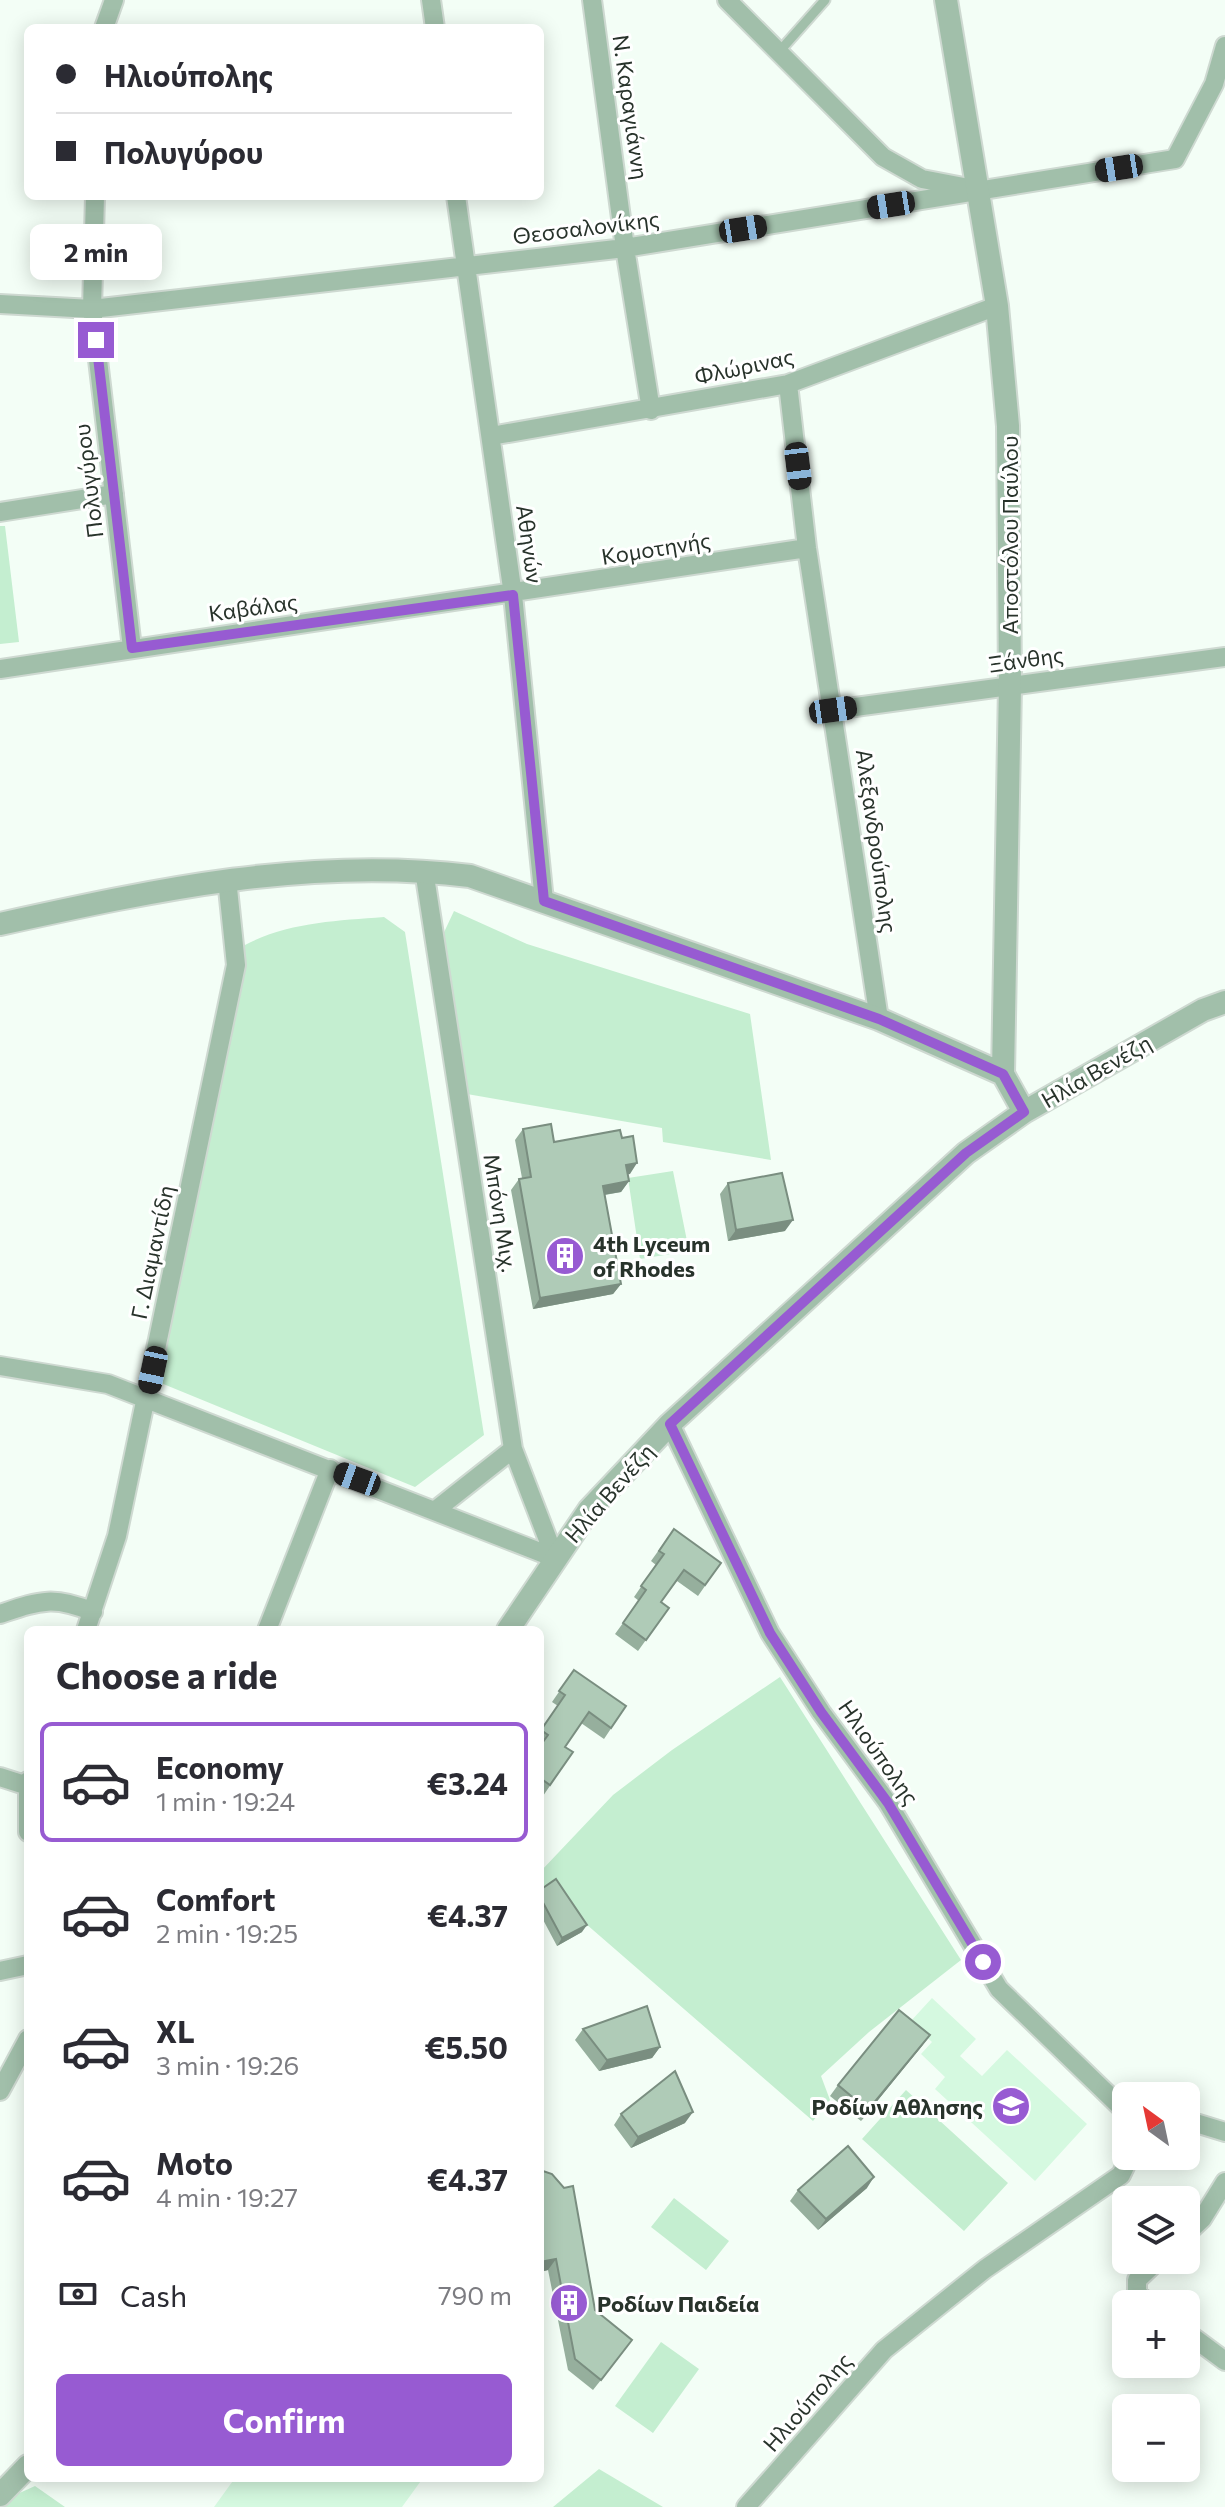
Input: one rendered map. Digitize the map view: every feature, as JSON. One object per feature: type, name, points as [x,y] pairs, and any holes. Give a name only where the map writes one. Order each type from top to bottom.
[{"type":"street","points":[[105,24],[114,0]]},
{"type":"street","points":[[431,0],[434,24]]},
{"type":"street","name":"Ν. Καραγιάννη","points":[[592,0],[625,248],[651,410]]},
{"type":"street","points":[[727,0],[883,157],[922,179],[979,190]]},
{"type":"street","name":"Αποστόλου Παύλου","points":[[946,0],[997,306],[1008,426],[1010,685],[1003,1074]]},
{"type":"street","name":"Θεσσαλονίκης","points":[[0,304],[92,309],[625,248],[1175,159],[1214,84],[1225,46]]},
{"type":"street","name":"Πολυγύρου","points":[[95,200],[92,309],[132,648]]},
{"type":"street","name":"Αθηνών","points":[[457,200],[513,595],[544,901]]},
{"type":"street","name":"Φλώρινας","points":[[491,436],[788,384],[997,306]]},
{"type":"street","name":"Αλεξανδρούπολης","points":[[788,384],[807,548],[879,1019]]},
{"type":"street","points":[[0,512],[114,494]]},
{"type":"street","name":"Κομοτηνής","points":[[513,595],[807,548]]},
{"type":"street","name":"Καβάλας","points":[[0,669],[513,595]]},
{"type":"street","name":"Ξάνθης","points":[[833,710],[1225,657]]},
{"type":"street","points":[[0,924],[227,879],[338,869],[424,870],[470,876],[879,1019],[1003,1074],[1024,1112]]},
{"type":"street","name":"Μπόνη Μιχ.","points":[[424,870],[513,1449],[555,1558]]},
{"type":"street","name":"Γ. Διαμαντίδη","points":[[89,1621],[117,1536],[236,965],[227,879]]},
{"type":"street","name":"Ηλία Βενέζη","points":[[511,1626],[589,1510],[670,1424],[966,1153],[1024,1112],[1203,1010],[1225,1002]]},
{"type":"street","points":[[0,1366],[108,1384],[437,1509],[555,1558]]},
{"type":"street","name":"Ηλιούπολης","points":[[670,1424],[770,1633],[821,1712],[888,1803],[999,1989],[1112,2094]]},
{"type":"street","points":[[437,1509],[513,1449]]},
{"type":"street","points":[[269,1626],[330,1469]]},
{"type":"street","points":[[0,1614],[41,1600],[66,1601],[89,1621]]},
{"type":"street","points":[[0,1777],[24,1783]]},
{"type":"street","points":[[0,1971],[24,1966]]},
{"type":"street","points":[[0,2091],[24,2046]]},
{"type":"street","points":[[1200,2124],[1225,2132]]},
{"type":"street","name":"Ηλιούπολης","points":[[746,2507],[884,2350],[985,2269],[1121,2175],[1123,2170]]},
{"type":"street","points":[[1200,2221],[1225,2182]]},
{"type":"street","points":[[1200,2342],[1225,2361]]},
{"type":"street","points":[[0,2495],[24,2470]]},
{"type":"lane","points":[[778,53],[825,0]]},
{"type":"shaded area","points":[[0,526],[5,526],[19,642],[0,644]]},
{"type":"shaded area","points":[[454,911],[527,944],[750,1014],[771,1160],[663,1142],[662,1128],[467,1094],[439,943]]},
{"type":"shaded area","points":[[384,917],[405,932],[484,1435],[415,1487],[156,1381],[245,945],[295,927]]},
{"type":"shaded area","points":[[673,1171],[689,1251],[640,1259],[628,1178]]},
{"type":"shaded area","points":[[780,1677],[961,1960],[869,2032],[821,2076],[830,2100],[813,2121],[544,1887],[544,1868],[613,1795],[672,1750]]},
{"type":"shaded area","name":"Ροδίων Αθλησης","points":[[932,1998],[976,2039],[960,2056],[982,2076],[1007,2050],[1087,2124],[1035,2181],[935,2089],[945,2077],[921,2054],[932,2042],[910,2022]]},
{"type":"shaded area","points":[[906,2090],[1008,2183],[964,2231],[862,2139]]},
{"type":"shaded area","points":[[674,2198],[729,2241],[706,2270],[651,2227]]},
{"type":"shaded area","points":[[661,2342],[699,2369],[653,2433],[615,2406]]},
{"type":"shaded area","points":[[599,2469],[663,2507],[553,2507]]},
{"type":"shaded area","points":[[232,2482],[420,2482],[402,2507],[214,2507]]},
{"type":"shaded area","points":[[35,2486],[65,2507],[4,2507],[15,2495]]},
{"type":"building","name":"4th Lyceum of Rhodes","points":[[551,1124],[554,1142],[620,1130],[622,1138],[633,1136],[637,1163],[626,1165],[629,1181],[603,1186],[621,1284],[540,1298],[519,1179],[531,1177],[523,1129]]},
{"type":"building","points":[[782,1173],[793,1220],[736,1230],[728,1183]]},
{"type":"building","points":[[674,1529],[721,1563],[705,1585],[684,1570],[661,1602],[669,1608],[646,1640],[623,1623],[646,1590],[641,1586],[664,1554],[659,1551]]},
{"type":"building","points":[[574,1670],[626,1706],[611,1728],[589,1712],[565,1747],[573,1752],[550,1785],[544,1781],[544,1740],[548,1735],[544,1732],[544,1726],[565,1695],[559,1691]]},
{"type":"building","points":[[556,1879],[587,1925],[562,1938],[544,1904],[544,1887]]},
{"type":"building","points":[[647,2006],[660,2047],[607,2060],[583,2029]]},
{"type":"building","points":[[899,2010],[930,2035],[868,2110],[838,2085]]},
{"type":"building","points":[[675,2071],[693,2112],[638,2137],[621,2114]]},
{"type":"building","points":[[848,2146],[874,2177],[826,2219],[798,2190]]},
{"type":"building","name":"Ροδίων Παιδεία","points":[[544,2171],[552,2174],[564,2188],[573,2186],[595,2310],[632,2340],[601,2380],[575,2359],[556,2259],[544,2261]]},
{"type":"place","name":"4th Lyceum of Rhodes","points":[[565,1256]]},
{"type":"place","name":"Ροδίων Αθλησης","points":[[1011,2106]]},
{"type":"place","name":"Ροδίων Παιδεία","points":[[569,2303]]},
{"type":"route","points":[[96,340],[132,648],[513,595],[544,901],[879,1019],[1003,1074],[1024,1112],[966,1153],[670,1424],[770,1633],[821,1712],[888,1803],[983,1962]]}]
